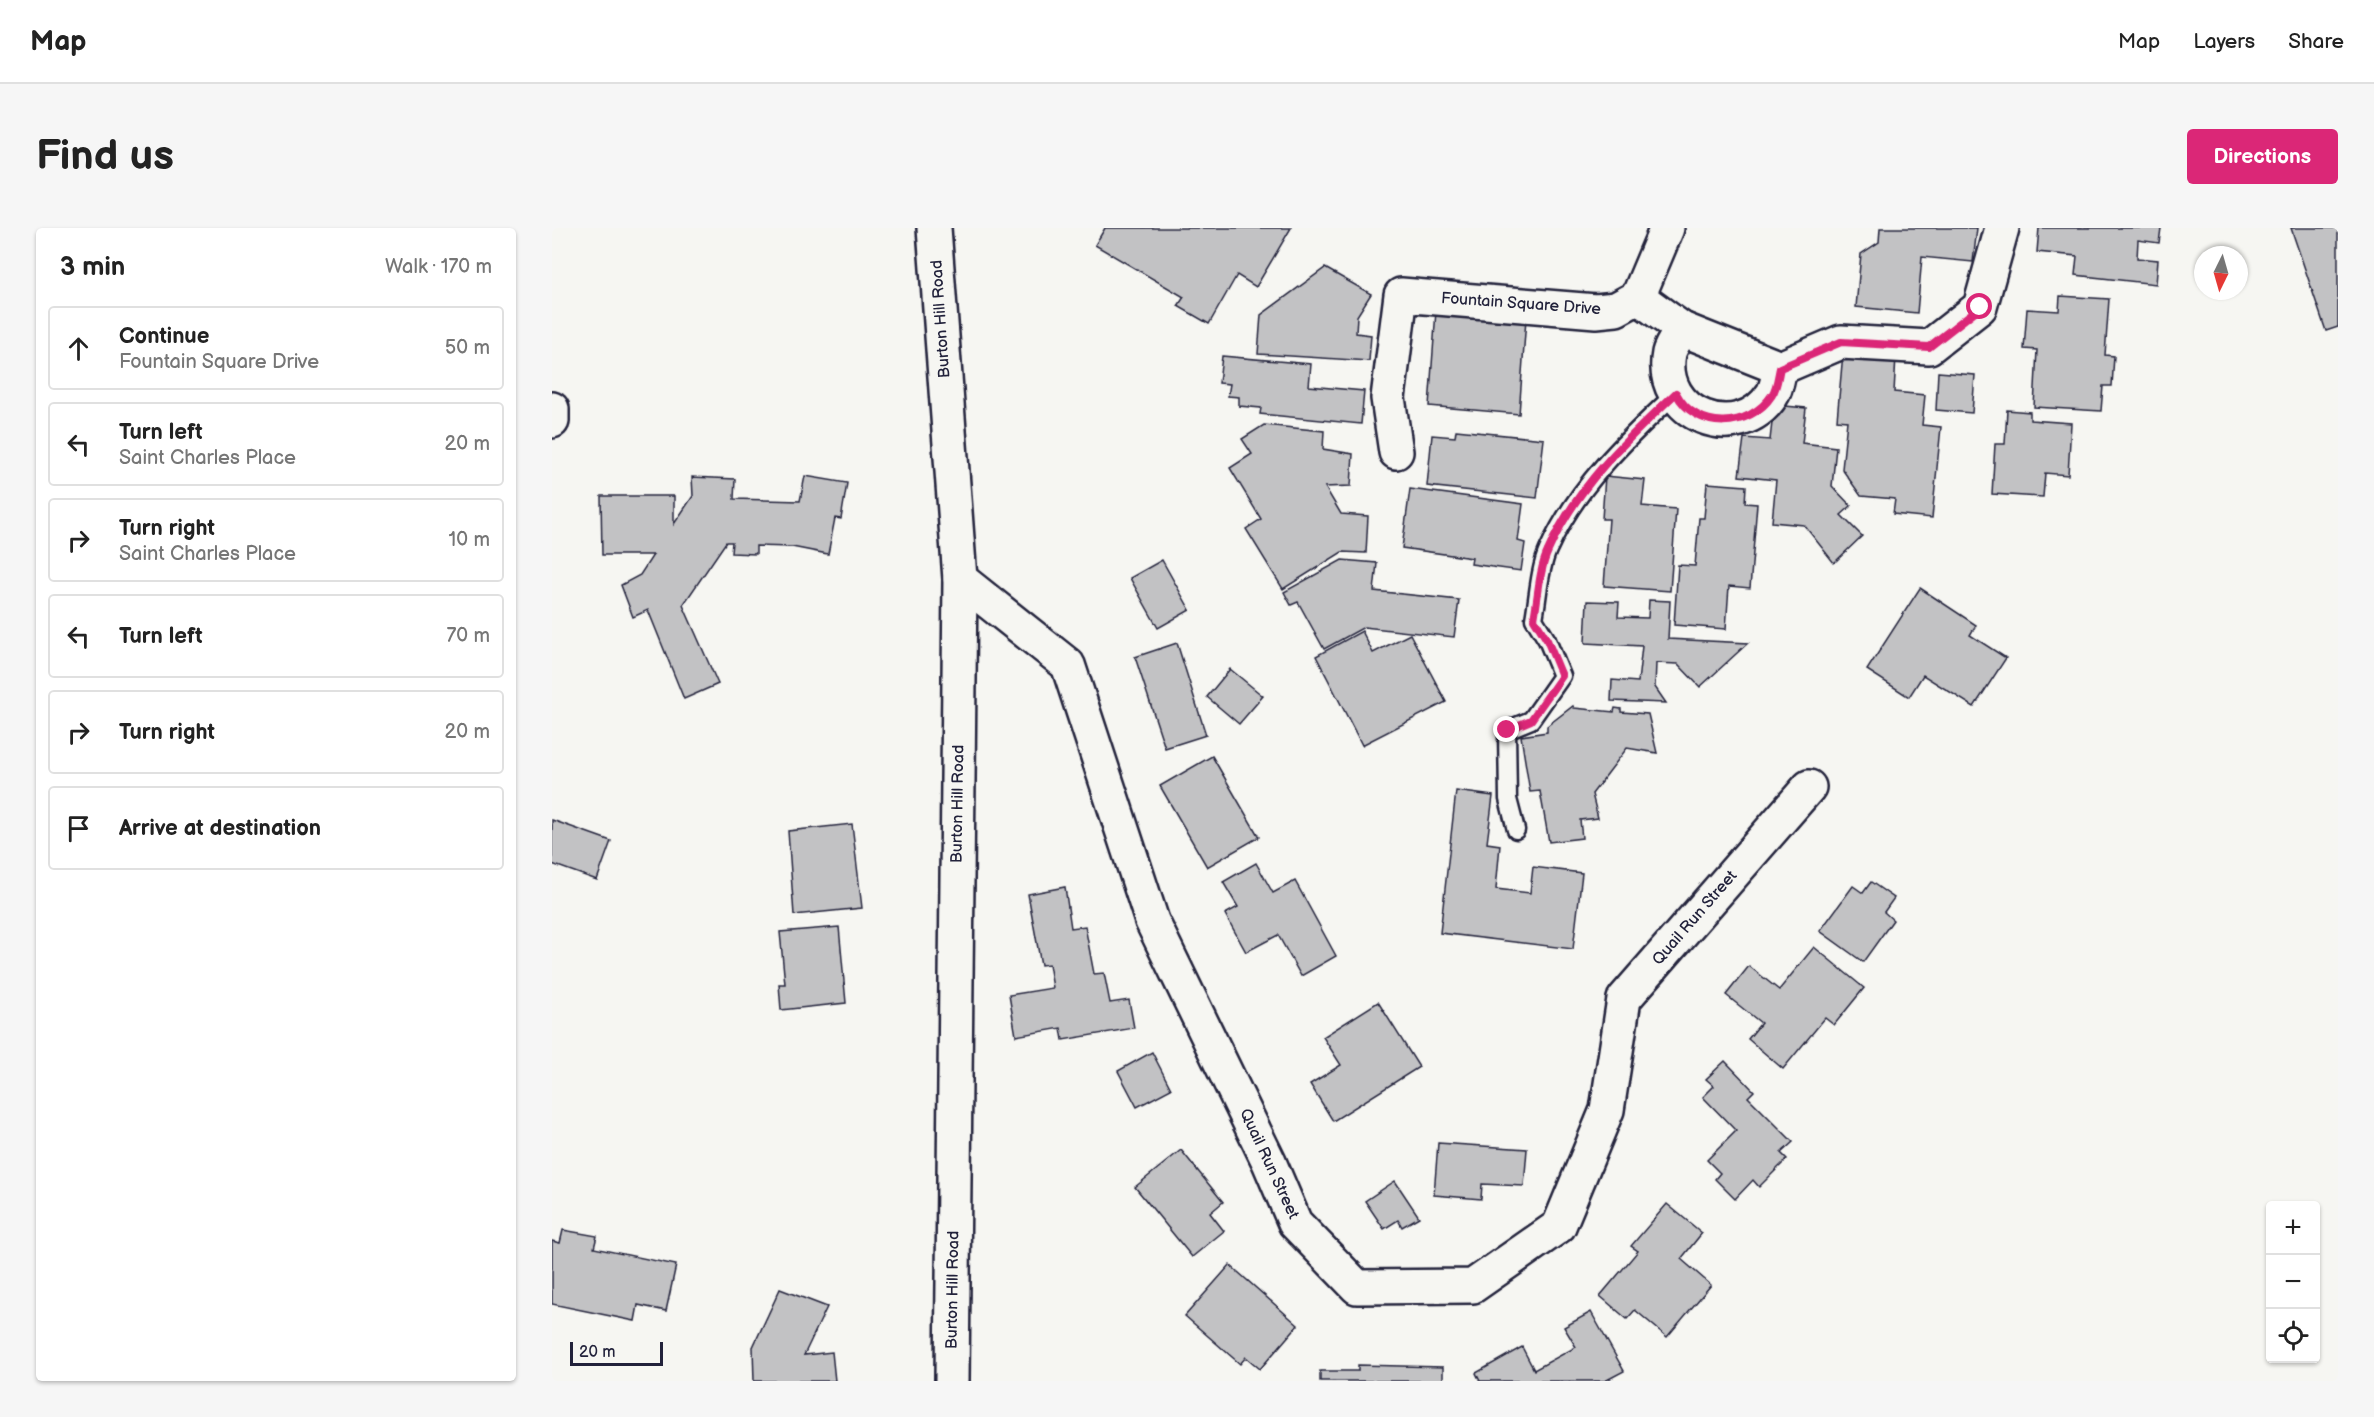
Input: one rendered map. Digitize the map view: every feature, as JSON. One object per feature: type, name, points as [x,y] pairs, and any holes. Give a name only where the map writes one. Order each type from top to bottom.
[{"type":"street","name":"Burton Hill Road","points":[[934,228],[960,579],[952,1381]]},
{"type":"street","points":[[1667,228],[1638,297],[1682,329],[1780,368],[1841,342],[1929,347],[1980,307],[2002,228]]},
{"type":"street","name":"Fountain Square Drive","points":[[1396,452],[1388,398],[1401,295],[1596,311],[1616,309],[1638,297]]},
{"type":"street","points":[[1682,329],[1669,352],[1669,379],[1681,403],[1703,418],[1730,422],[1755,413],[1773,394],[1780,368]]},
{"type":"street","points":[[552,409],[552,421]]},
{"type":"street","name":"Quail Run Street","points":[[960,579],[1068,665],[1152,921],[1269,1162],[1295,1222],[1357,1287],[1473,1286],[1559,1226],[1607,1110],[1624,999],[1809,787]]},
{"type":"lane","points":[[1516,830],[1508,799],[1507,730],[1531,720],[1562,676],[1547,640],[1534,619],[1547,552],[1576,501],[1616,449],[1676,393]]},
{"type":"building","points":[[1105,228],[1291,228],[1256,287],[1237,275],[1209,324],[1178,306],[1184,297],[1095,245]]},
{"type":"building","points":[[1880,228],[1977,228],[1973,262],[1922,257],[1917,313],[1856,307],[1861,254],[1879,242]]},
{"type":"building","points":[[2039,228],[2161,228],[2159,243],[2138,240],[2137,258],[2158,260],[2156,284],[2075,275],[2077,256],[2037,252]]},
{"type":"building","points":[[2291,228],[2338,228],[2338,327],[2326,331]]},
{"type":"building","points":[[1325,268],[1371,294],[1357,316],[1356,333],[1371,335],[1369,361],[1258,354],[1261,315]]},
{"type":"building","points":[[2060,296],[2109,299],[2105,355],[2114,356],[2112,386],[2103,386],[2101,411],[2034,407],[2037,350],[2024,349],[2027,309],[2059,311]]},
{"type":"building","points":[[1436,311],[1526,319],[1519,414],[1429,406]]},
{"type":"building","points":[[1843,353],[1896,356],[1894,392],[1925,395],[1922,425],[1941,427],[1932,518],[1893,514],[1895,499],[1861,496],[1842,469],[1847,421],[1837,420]]},
{"type":"building","points":[[1222,356],[1311,364],[1309,386],[1364,391],[1361,424],[1260,414],[1261,408],[1239,406],[1239,397],[1228,396],[1230,384],[1219,383]]},
{"type":"building","points":[[1938,372],[1975,375],[1972,413],[1936,410]]},
{"type":"building","points":[[1774,405],[1806,408],[1802,443],[1836,447],[1832,486],[1851,506],[1841,515],[1862,536],[1834,563],[1804,525],[1772,522],[1776,480],[1739,476],[1744,438],[1770,440]]},
{"type":"building","points":[[2007,410],[2030,412],[2030,420],[2071,423],[2068,475],[2045,473],[2043,497],[1992,494],[1995,444],[2005,444]]},
{"type":"building","points":[[1264,425],[1324,431],[1323,449],[1353,454],[1351,486],[1325,487],[1341,514],[1368,516],[1366,553],[1342,552],[1283,589],[1246,529],[1261,519],[1230,468],[1252,454],[1242,439]]},
{"type":"building","points":[[1456,430],[1544,439],[1537,498],[1427,486],[1432,435],[1455,437]]},
{"type":"building","points":[[805,476],[847,483],[841,519],[835,518],[828,554],[792,547],[756,546],[756,554],[731,553],[732,542],[726,542],[683,605],[718,684],[684,699],[648,610],[633,617],[621,585],[640,575],[653,555],[602,555],[601,496],[674,496],[674,524],[693,496],[692,477],[735,479],[734,499],[800,501]]},
{"type":"building","points":[[1605,476],[1645,480],[1642,506],[1676,509],[1670,591],[1604,586],[1609,519],[1602,519]]},
{"type":"building","points":[[1707,483],[1746,486],[1745,503],[1757,504],[1750,588],[1729,586],[1726,629],[1674,625],[1678,565],[1695,566],[1699,518],[1704,518]]},
{"type":"building","points":[[1410,489],[1523,504],[1518,541],[1525,543],[1521,571],[1471,564],[1472,558],[1402,548]]},
{"type":"building","points":[[1162,560],[1190,610],[1158,628],[1130,578]]},
{"type":"building","points":[[1342,560],[1377,563],[1374,591],[1459,600],[1454,637],[1364,627],[1324,649],[1298,602],[1291,605],[1284,592]]},
{"type":"building","points":[[1920,588],[1976,625],[1970,635],[2006,658],[1974,707],[1923,675],[1909,697],[1867,670]]},
{"type":"building","points":[[1649,600],[1670,601],[1668,639],[1748,643],[1700,687],[1678,664],[1656,663],[1655,687],[1666,703],[1611,701],[1612,680],[1638,682],[1642,646],[1585,643],[1587,601],[1619,602],[1618,617],[1648,618]]},
{"type":"building","points":[[1362,631],[1373,653],[1410,634],[1446,702],[1362,745],[1316,656]]},
{"type":"building","points":[[1177,643],[1206,735],[1165,748],[1135,657]]},
{"type":"building","points":[[1230,669],[1263,696],[1239,724],[1207,697]]},
{"type":"building","points":[[1573,706],[1574,708],[1614,712],[1615,708],[1621,709],[1621,712],[1648,714],[1657,753],[1627,748],[1592,794],[1598,818],[1580,820],[1582,838],[1549,842],[1540,791],[1530,792],[1521,736],[1547,732],[1547,726]]},
{"type":"building","points":[[1212,756],[1259,837],[1207,867],[1160,786]]},
{"type":"building","points":[[1456,791],[1493,796],[1487,843],[1500,845],[1496,889],[1530,893],[1533,867],[1582,873],[1573,949],[1440,933]]},
{"type":"building","points":[[552,820],[611,841],[597,880],[552,864]]},
{"type":"building","points":[[852,824],[862,908],[794,915],[788,831]]},
{"type":"building","points":[[1256,863],[1273,893],[1295,881],[1336,956],[1301,976],[1278,935],[1246,952],[1225,914],[1238,907],[1223,882]]},
{"type":"building","points":[[1871,882],[1894,898],[1884,912],[1893,920],[1863,962],[1820,931],[1853,886],[1863,893]]},
{"type":"building","points":[[1065,887],[1071,928],[1085,926],[1094,974],[1104,973],[1110,1003],[1129,1000],[1134,1028],[1063,1040],[1061,1028],[1016,1036],[1009,995],[1053,988],[1049,964],[1041,965],[1028,894]]},
{"type":"building","points":[[839,927],[846,1003],[781,1010],[779,984],[785,984],[780,932]]},
{"type":"building","points":[[1814,947],[1864,988],[1834,1025],[1825,1018],[1783,1069],[1748,1039],[1761,1023],[1726,995],[1749,966],[1779,990]]},
{"type":"building","points":[[1378,1002],[1419,1067],[1333,1121],[1310,1084],[1341,1065],[1323,1037]]},
{"type":"building","points":[[1152,1052],[1171,1089],[1137,1107],[1118,1071]]},
{"type":"building","points":[[1725,1061],[1754,1091],[1748,1097],[1793,1142],[1781,1153],[1787,1159],[1759,1187],[1753,1180],[1735,1199],[1715,1179],[1720,1173],[1707,1160],[1736,1131],[1703,1097],[1714,1086],[1706,1079]]},
{"type":"building","points":[[1438,1143],[1527,1149],[1524,1186],[1482,1184],[1481,1199],[1434,1195]]},
{"type":"building","points":[[1181,1150],[1223,1202],[1210,1213],[1224,1231],[1192,1257],[1135,1187]]},
{"type":"building","points":[[1395,1181],[1419,1217],[1402,1227],[1398,1220],[1384,1229],[1365,1201]]},
{"type":"building","points":[[1667,1204],[1702,1233],[1681,1259],[1711,1285],[1667,1337],[1635,1310],[1627,1319],[1600,1296],[1638,1251],[1631,1246]]},
{"type":"building","points":[[563,1230],[597,1236],[594,1248],[676,1265],[666,1311],[638,1305],[635,1321],[552,1304],[552,1241],[560,1243]]},
{"type":"building","points":[[1230,1265],[1298,1325],[1260,1369],[1246,1357],[1240,1364],[1185,1316]]},
{"type":"building","points":[[780,1289],[827,1307],[804,1355],[832,1352],[835,1381],[754,1381],[753,1347]]},
{"type":"building","points":[[1591,1312],[1624,1371],[1605,1381],[1480,1381],[1476,1373],[1522,1347],[1534,1370],[1576,1347],[1564,1327]]},
{"type":"building","points":[[1358,1365],[1443,1367],[1443,1381],[1320,1381],[1320,1371],[1358,1371]]},
{"type":"route","points":[[1507,730],[1531,720],[1562,676],[1547,640],[1534,619],[1547,552],[1576,501],[1616,449],[1676,393],[1681,403],[1703,418],[1730,422],[1755,413],[1773,394],[1780,368],[1841,342],[1929,347],[1980,307]]}]
